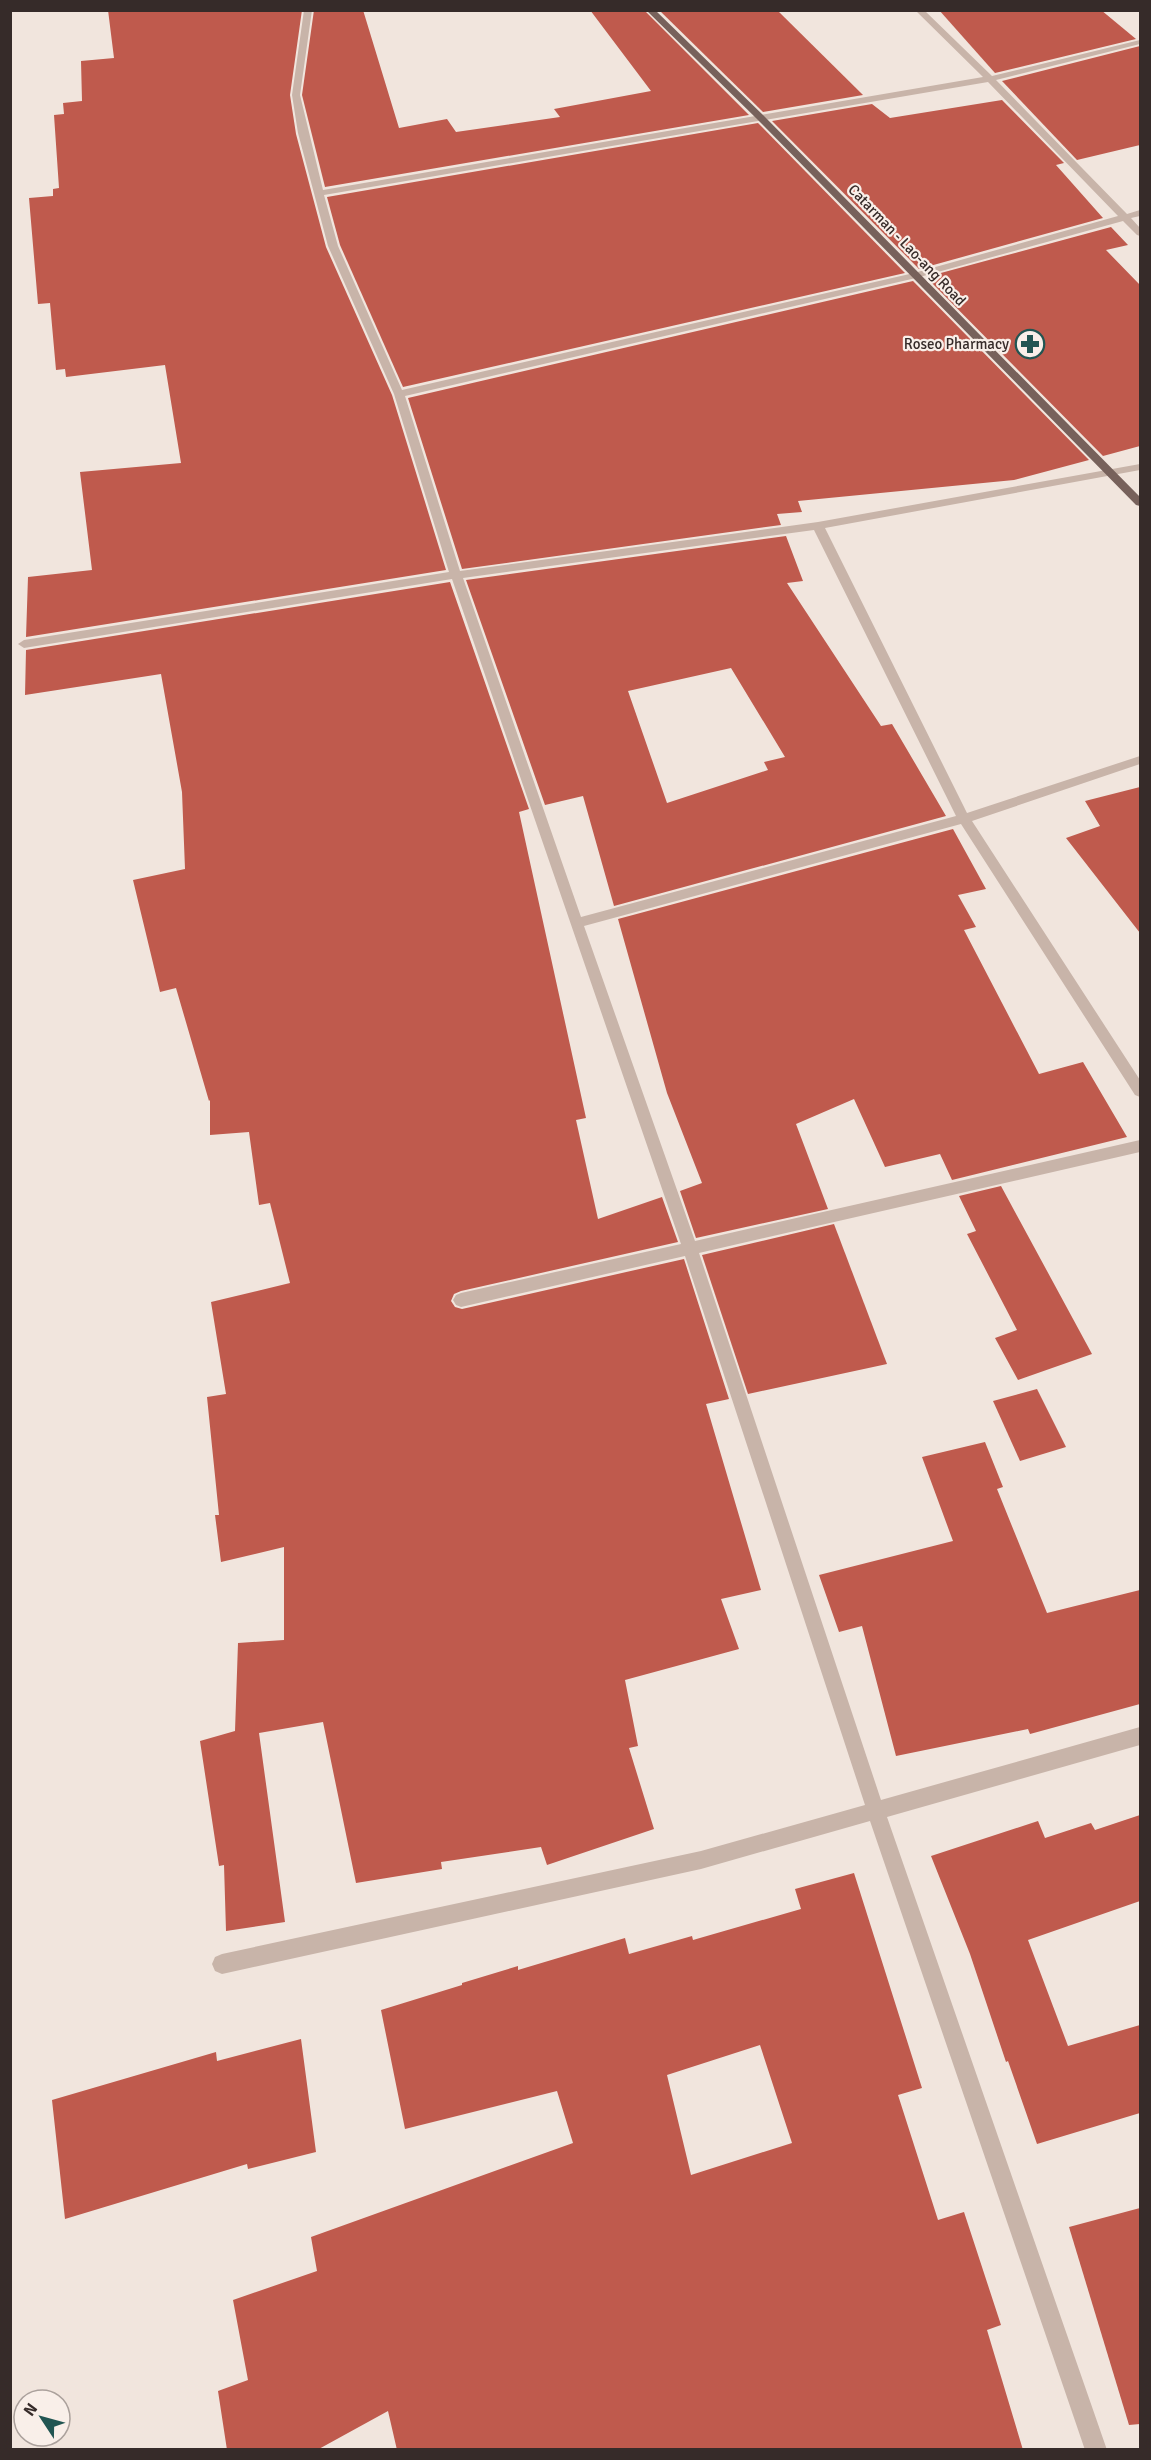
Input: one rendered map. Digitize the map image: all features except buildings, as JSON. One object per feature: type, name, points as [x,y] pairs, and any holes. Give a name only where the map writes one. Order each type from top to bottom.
[{"type":"main road","name":"Catarman - Lao-ang Road","points":[[650,10],[761,117],[1140,503]]},
{"type":"street","points":[[308,10],[296,95],[303,133],[333,246],[399,394],[456,575],[690,1249],[876,1812],[1096,2450]]},
{"type":"street","points":[[919,10],[990,79],[1140,233]]},
{"type":"street","points":[[319,193],[990,79],[1140,42]]},
{"type":"street","points":[[399,394],[916,275],[1140,213]]},
{"type":"street","points":[[24,644],[456,575],[818,526],[1140,467]]},
{"type":"street","points":[[818,526],[964,819],[1140,1091]]},
{"type":"street","points":[[576,923],[964,819],[1140,760]]},
{"type":"street","points":[[461,1300],[1140,1146]]},
{"type":"street","points":[[222,1964],[701,1860],[1140,1736]]},
{"type":"place","name":"Roseo Pharmacy","points":[[1030,344]]}]
